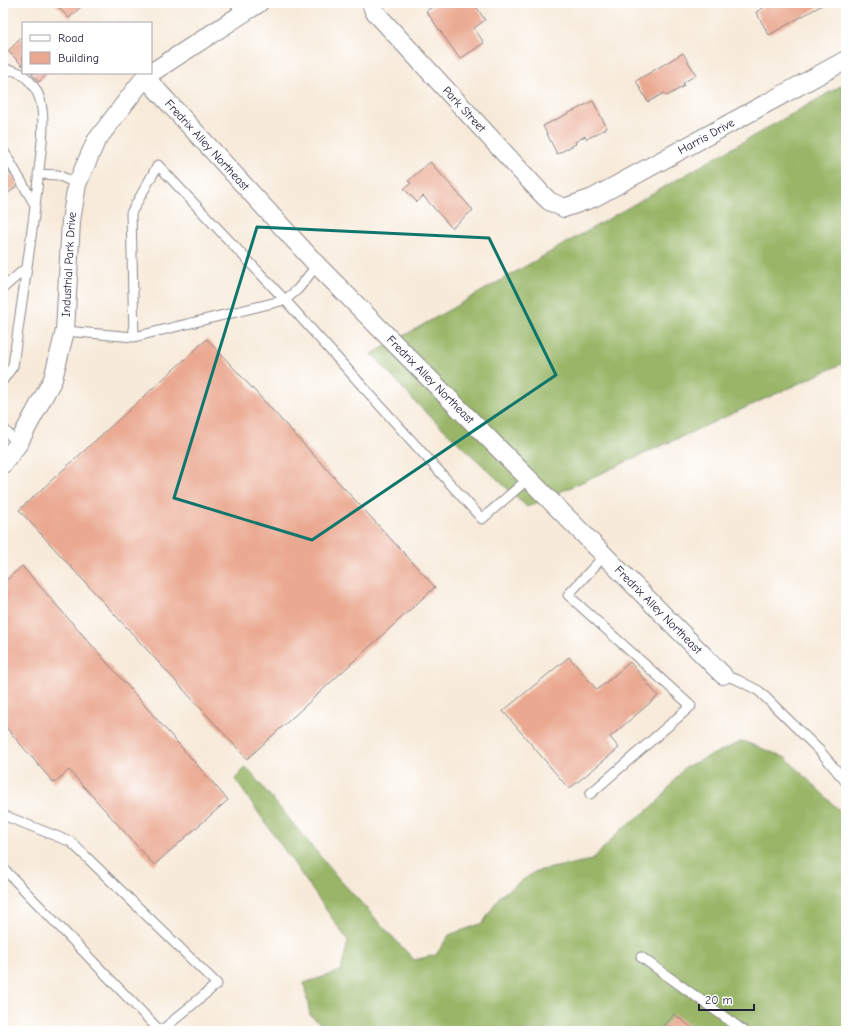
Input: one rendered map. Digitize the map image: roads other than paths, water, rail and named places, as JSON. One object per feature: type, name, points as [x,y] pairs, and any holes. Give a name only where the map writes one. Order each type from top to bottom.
[{"type":"street","name":"Industrial Park Drive","points":[[152,72],[238,8],[258,3]]},
{"type":"street","name":"Park Street","points":[[371,3],[378,16],[541,193],[549,201],[564,208]]},
{"type":"street","name":"Harris Drive","points":[[564,208],[593,198],[846,60]]},
{"type":"street","name":"Industrial Park Drive","points":[[3,464],[18,444],[53,379],[65,331],[71,221],[77,184],[96,141],[149,74]]},
{"type":"street","name":"Fredrix Alley Northeast","points":[[149,74],[317,265],[723,675]]},
{"type":"lane","points":[[3,70],[10,69],[24,76],[35,87],[42,108],[43,128],[35,205],[13,366],[3,380]]},
{"type":"lane","points":[[3,150],[35,205]]},
{"type":"lane","points":[[134,337],[131,213],[158,165],[285,300],[482,520],[529,478]]},
{"type":"lane","points":[[38,174],[58,175],[77,184]]},
{"type":"lane","points":[[65,331],[134,337],[285,300],[298,289],[317,265]]},
{"type":"lane","points":[[3,288],[26,268]]},
{"type":"lane","points":[[3,428],[18,444]]},
{"type":"lane","points":[[590,794],[691,706],[568,595],[604,556]]},
{"type":"lane","points":[[723,675],[759,691],[820,751],[846,782]]},
{"type":"lane","points":[[3,815],[71,842],[217,984],[161,1031],[3,868]]},
{"type":"lane","points":[[641,957],[744,1031]]}]
